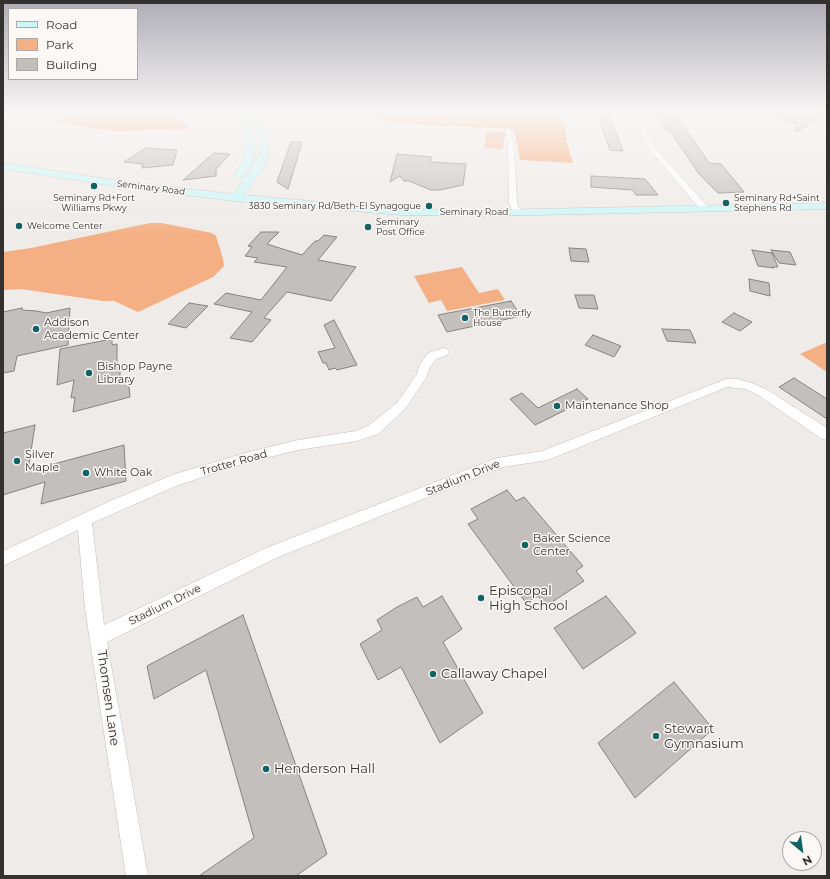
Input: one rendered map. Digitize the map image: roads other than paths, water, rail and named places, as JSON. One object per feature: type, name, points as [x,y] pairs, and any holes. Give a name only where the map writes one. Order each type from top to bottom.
[{"type":"main road","points":[[229,192],[245,168],[250,154]]},
{"type":"main road","points":[[229,192],[257,170],[263,154]]},
{"type":"main road","name":"Seminary Road","points":[[3,166],[127,186],[229,192],[401,212],[517,212],[827,206]]},
{"type":"street","points":[[511,154],[513,203],[517,212]]},
{"type":"street","points":[[657,154],[704,208]]},
{"type":"street","name":"Trotter Road","points":[[3,559],[84,520],[165,484],[245,458],[298,445],[357,436],[373,430],[400,406],[422,376],[425,366],[432,356],[443,352]]},
{"type":"street","name":"Stadium Drive","points":[[99,637],[271,554],[502,462],[542,456],[726,382],[750,386],[762,392],[827,435]]},
{"type":"street","name":"Thomsen Lane","points":[[84,520],[93,608],[99,637],[136,876]]},
{"type":"place","name":"Seminary Rd+Fort Williams Pkwy","points":[[94,186]]},
{"type":"place","name":"Seminary Rd+Saint Stephens Rd","points":[[726,203]]},
{"type":"place","name":"3830 Seminary Rd/Beth-El Synagogue","points":[[429,206]]},
{"type":"place","name":"Welcome Center","points":[[19,226]]},
{"type":"place","name":"Seminary Post Office","points":[[368,227]]},
{"type":"place","name":"The Butterfly House","points":[[465,318]]},
{"type":"place","name":"Addison Academic Center","points":[[36,329]]},
{"type":"place","name":"Bishop Payne Library","points":[[89,373]]},
{"type":"place","name":"Maintenance Shop","points":[[557,406]]},
{"type":"place","name":"Silver Maple","points":[[17,461]]},
{"type":"place","name":"White Oak","points":[[86,473]]},
{"type":"place","name":"Baker Science Center","points":[[525,545]]},
{"type":"place","name":"Episcopal High School","points":[[481,598]]},
{"type":"place","name":"Callaway Chapel","points":[[433,674]]},
{"type":"place","name":"Stewart Gymnasium","points":[[656,736]]},
{"type":"place","name":"Henderson Hall","points":[[266,769]]}]
